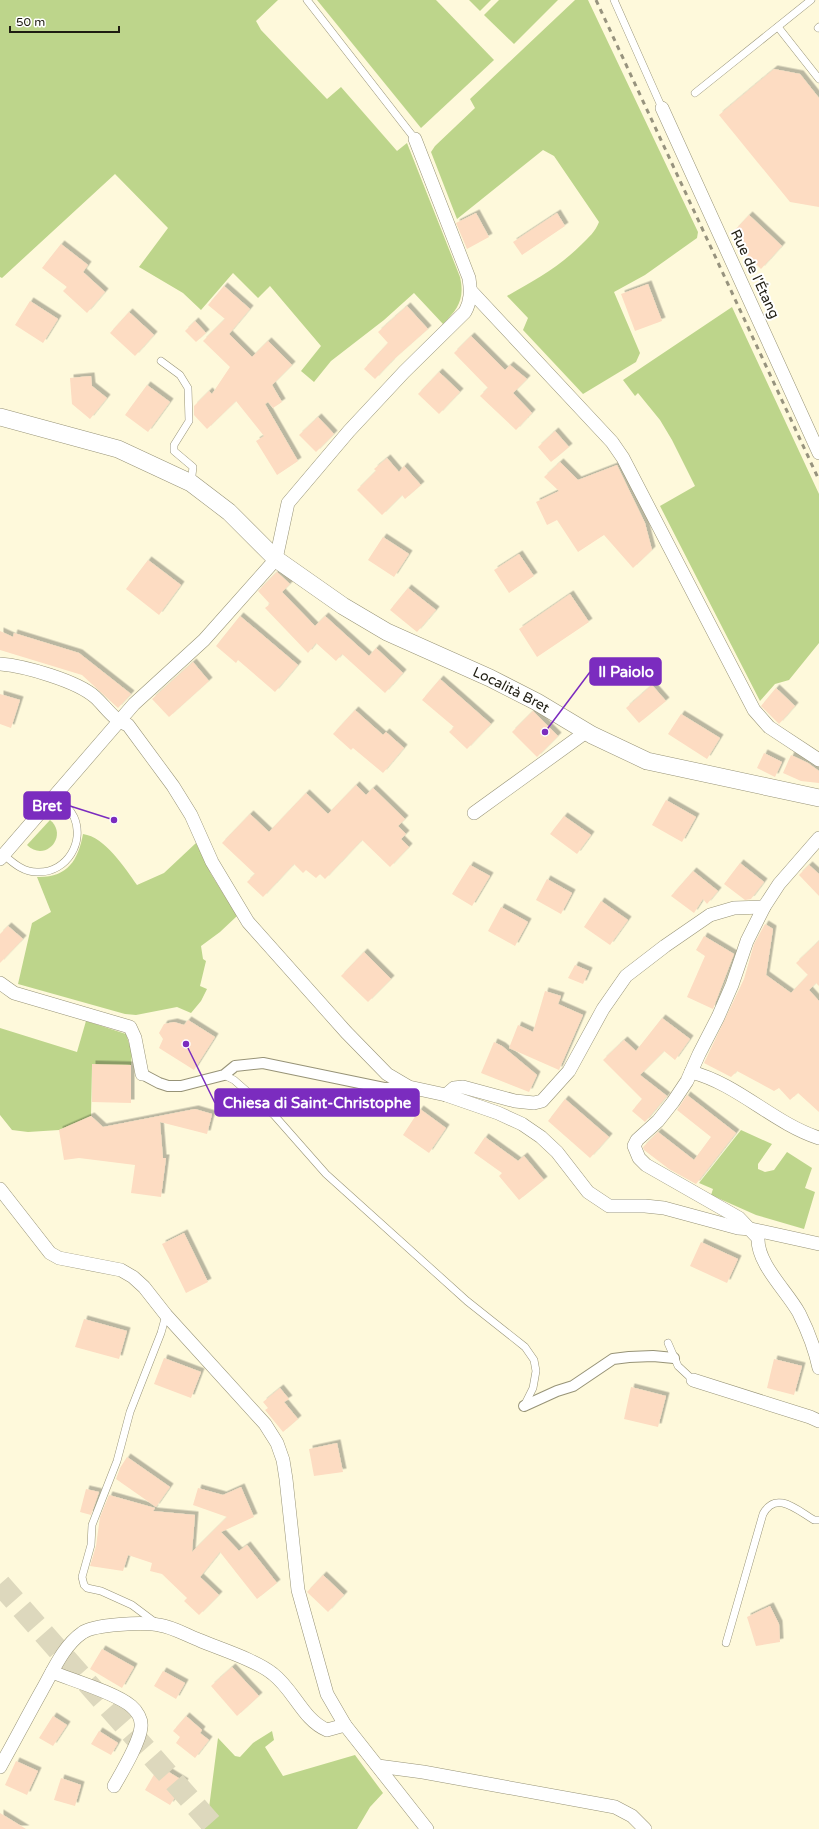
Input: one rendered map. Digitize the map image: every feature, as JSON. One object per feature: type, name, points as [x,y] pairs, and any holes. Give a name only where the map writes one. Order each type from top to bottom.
[{"type":"street","name":"Rue de l'Étang","points":[[662,108],[819,453]]},
{"type":"street","points":[[2,857],[119,722],[150,689],[204,640],[281,563],[288,503],[349,431],[404,372],[465,312],[470,303],[471,291],[469,278],[415,139]]},
{"type":"street","points":[[471,291],[612,442],[623,458],[754,710],[769,727],[819,760]]},
{"type":"street","name":"Località Bret","points":[[0,417],[118,449],[191,483],[229,512],[281,563],[343,606],[387,632],[490,678],[537,702],[586,732],[647,761],[817,800]]},
{"type":"street","points":[[0,664],[13,665],[76,685],[95,697],[119,722],[128,725],[173,786],[191,815],[212,862],[248,922],[346,1032],[387,1074],[409,1087]]},
{"type":"street","points":[[474,813],[586,732]]},
{"type":"street","points":[[819,838],[779,884],[764,907],[747,941],[732,985],[718,1018],[687,1081],[658,1121],[638,1140],[634,1146],[636,1152],[646,1165],[739,1218],[751,1229],[758,1238],[758,1247],[765,1262],[798,1312],[814,1348],[819,1368]]},
{"type":"street","points":[[446,1095],[454,1088],[463,1087],[515,1101],[534,1103],[542,1101],[569,1071],[603,1009],[626,976],[677,937],[710,915],[734,908],[764,907]]},
{"type":"street","points":[[0,983],[14,992],[130,1027],[135,1038],[142,1074],[159,1084],[181,1086],[224,1075],[235,1066],[263,1063],[384,1088],[409,1087],[446,1095],[498,1113],[522,1124],[541,1137],[557,1152],[588,1192],[609,1206],[646,1206],[664,1208],[738,1228],[751,1229],[819,1244]]},
{"type":"street","points":[[691,1072],[734,1090],[800,1132],[819,1138]]},
{"type":"street","points":[[0,1189],[50,1253],[59,1258],[121,1270],[133,1277],[265,1424],[277,1443],[283,1460],[298,1590],[327,1694],[345,1725],[427,1829]]},
{"type":"street","points":[[524,1406],[557,1391],[573,1386],[613,1360],[629,1357],[653,1356],[674,1358]]},
{"type":"street","points":[[693,1380],[819,1421]]},
{"type":"street","points":[[0,1767],[52,1672],[72,1642],[82,1633],[93,1628],[107,1625],[159,1625],[242,1658],[273,1673],[287,1687],[304,1710],[320,1727],[327,1730],[345,1725]]},
{"type":"street","points":[[52,1672],[116,1697],[137,1711],[141,1728],[129,1760],[114,1786]]},
{"type":"street","points":[[378,1766],[422,1772],[615,1807],[632,1816],[645,1829]]},
{"type":"lane","points":[[307,0],[415,139]]},
{"type":"lane","points":[[614,0],[662,108]]},
{"type":"lane","points":[[695,93],[810,0]]},
{"type":"lane","points":[[778,27],[819,78]]},
{"type":"lane","points":[[161,361],[180,375],[188,388],[189,421],[174,445],[174,451],[193,467],[191,483]]},
{"type":"lane","points":[[2,857],[26,870],[39,872],[52,870],[63,864],[72,854],[77,842],[78,829],[74,816],[66,804],[56,796]]},
{"type":"lane","points":[[224,1075],[234,1080],[274,1115],[326,1174],[467,1301],[525,1347],[534,1360],[536,1371],[533,1388],[524,1406]]},
{"type":"lane","points":[[159,1625],[132,1605],[101,1591],[87,1588],[84,1585],[82,1577],[91,1545],[92,1526],[117,1461],[130,1412],[161,1333],[166,1315]]},
{"type":"lane","points":[[668,1343],[678,1366],[693,1380]]},
{"type":"lane","points":[[726,1643],[763,1514],[767,1506],[775,1502],[786,1503],[814,1520],[819,1520]]},
{"type":"green space","points":[[0,0],[278,0],[256,21],[261,30],[327,99],[341,87],[397,151],[407,143],[460,277],[462,292],[461,298],[453,313],[443,324],[414,293],[384,320],[331,361],[314,382],[301,371],[321,346],[270,286],[258,298],[233,273],[201,310],[183,293],[139,267],[168,228],[115,174],[2,278],[0,277]]},
{"type":"green space","points":[[317,0],[436,0],[494,60],[421,128]]},
{"type":"green space","points":[[469,0],[491,0],[480,11]]},
{"type":"green space","points":[[499,0],[558,0],[514,44],[484,15]]},
{"type":"green space","points":[[575,0],[588,0],[698,232],[697,238],[645,275],[614,292],[640,353],[636,362],[583,394],[523,330],[528,318],[507,296],[546,273],[564,260],[589,237],[596,229],[599,222],[554,156],[543,150],[457,219],[431,152],[435,146],[475,108],[470,99]]},
{"type":"green space","points":[[732,307],[819,494],[819,643],[789,680],[775,684],[760,701],[660,506],[695,486],[672,440],[660,420],[638,393],[635,396],[623,380]]},
{"type":"green space","points":[[50,820],[55,826],[57,833],[56,840],[47,849],[41,851],[34,850],[27,845]]},
{"type":"green space","points":[[83,834],[91,836],[107,847],[137,885],[164,873],[196,843],[211,874],[237,916],[220,932],[201,946],[203,959],[206,961],[200,986],[207,989],[201,1001],[191,1013],[177,1007],[136,1015],[125,1014],[18,984],[32,923],[51,912],[37,877],[47,877],[56,874],[69,866],[78,852]]},
{"type":"green space","points":[[86,1021],[126,1034],[132,1053],[131,1065],[92,1065],[91,1116],[59,1130],[28,1132],[12,1130],[0,1115],[0,1028],[77,1052]]},
{"type":"green space","points":[[741,1130],[772,1144],[758,1164],[758,1169],[765,1172],[774,1170],[787,1152],[812,1168],[805,1188],[815,1192],[804,1229],[756,1215],[711,1195],[713,1189],[699,1183]]},
{"type":"green space","points":[[272,1731],[274,1740],[265,1747],[283,1776],[355,1755],[383,1793],[370,1807],[357,1829],[201,1829],[209,1808],[218,1738],[235,1756],[240,1757],[253,1743]]},
{"type":"building","points":[[774,69],[800,74],[819,98],[819,207],[790,202],[719,115]]},
{"type":"building","points":[[476,213],[489,237],[467,249],[456,223]]},
{"type":"building","points":[[557,213],[565,226],[522,255],[513,242]]},
{"type":"building","points":[[749,215],[782,246],[761,269],[744,252],[748,248],[737,239],[741,235],[735,230]]},
{"type":"building","points":[[61,244],[88,265],[83,272],[105,292],[87,313],[63,291],[67,287],[42,268]]},
{"type":"building","points":[[648,284],[662,321],[635,331],[621,294]]},
{"type":"building","points":[[224,286],[250,309],[229,334],[252,357],[268,341],[292,365],[272,385],[282,402],[273,408],[268,402],[265,404],[298,461],[277,475],[256,441],[264,436],[236,401],[207,429],[194,415],[194,406],[209,391],[212,394],[230,367],[203,341],[225,319],[208,305]]},
{"type":"building","points":[[30,301],[58,319],[43,343],[15,325]]},
{"type":"building","points":[[407,306],[428,329],[393,360],[375,379],[364,369],[388,343],[378,332]]},
{"type":"building","points":[[129,312],[154,335],[135,356],[110,333]]},
{"type":"building","points":[[195,321],[206,333],[196,342],[185,331]]},
{"type":"building","points":[[471,336],[505,370],[510,365],[527,379],[513,393],[532,413],[516,430],[480,396],[488,388],[454,353]]},
{"type":"building","points":[[439,372],[460,392],[439,414],[418,394]]},
{"type":"building","points":[[91,376],[92,386],[107,398],[90,419],[72,404],[70,378]]},
{"type":"building","points":[[147,385],[170,402],[148,432],[125,415]]},
{"type":"building","points":[[318,417],[334,434],[316,452],[299,435]]},
{"type":"building","points":[[555,431],[569,447],[551,462],[538,447]]},
{"type":"building","points":[[387,458],[399,472],[404,466],[421,485],[405,499],[402,495],[382,515],[357,490],[376,471],[374,469]]},
{"type":"building","points":[[560,462],[578,480],[617,465],[645,523],[652,550],[633,568],[604,535],[578,552],[557,520],[547,525],[536,502],[559,491],[544,477]]},
{"type":"building","points":[[383,537],[409,554],[394,577],[368,560]]},
{"type":"building","points":[[519,554],[534,576],[509,593],[494,570]]},
{"type":"building","points":[[148,560],[181,585],[159,615],[126,589]]},
{"type":"building","points":[[277,572],[290,584],[282,592],[315,626],[325,616],[369,656],[376,648],[403,673],[385,693],[342,654],[336,661],[316,643],[308,653],[265,608],[270,604],[258,591]]},
{"type":"building","points":[[408,588],[436,610],[417,632],[390,610]]},
{"type":"building","points":[[570,594],[589,622],[537,657],[519,629]]},
{"type":"building","points":[[240,616],[298,665],[275,692],[238,660],[236,663],[216,646]]},
{"type":"building","points":[[0,631],[13,637],[14,633],[79,653],[131,694],[118,708],[82,675],[0,650]]},
{"type":"building","points":[[193,662],[209,681],[169,717],[152,699]]},
{"type":"building","points":[[440,679],[491,724],[467,749],[449,732],[454,727],[422,700]]},
{"type":"building","points":[[652,685],[666,701],[639,723],[626,708]]},
{"type":"building","points":[[776,688],[795,706],[779,724],[761,706]]},
{"type":"building","points":[[0,694],[20,700],[11,728],[0,724]]},
{"type":"building","points":[[355,710],[383,735],[386,732],[404,748],[383,773],[353,748],[351,750],[333,734]]},
{"type":"building","points":[[533,711],[558,736],[537,757],[512,732]]},
{"type":"building","points":[[681,714],[720,738],[707,759],[668,734]]},
{"type":"building","points":[[764,753],[782,762],[775,777],[757,768]]},
{"type":"building","points":[[791,755],[808,763],[819,771],[819,783],[801,781],[783,773]]},
{"type":"building","points":[[356,785],[366,795],[373,788],[405,819],[398,826],[406,834],[401,839],[409,847],[390,867],[362,840],[325,879],[320,874],[316,878],[306,870],[303,873],[294,864],[263,897],[247,882],[255,874],[222,843],[250,814],[269,832],[306,793],[328,814]]},
{"type":"building","points":[[666,800],[696,817],[682,842],[652,825]]},
{"type":"building","points":[[564,816],[591,835],[577,854],[550,834]]},
{"type":"building","points":[[740,863],[764,882],[751,899],[745,900],[724,884]]},
{"type":"building","points":[[470,865],[490,876],[472,906],[452,894]]},
{"type":"building","points":[[809,865],[819,874],[819,896],[799,875]]},
{"type":"building","points":[[693,871],[718,891],[707,904],[703,899],[694,913],[671,896]]},
{"type":"building","points":[[547,879],[572,893],[561,914],[536,900]]},
{"type":"building","points":[[601,901],[628,920],[610,945],[584,927]]},
{"type":"building","points":[[501,907],[528,922],[515,946],[488,931]]},
{"type":"building","points":[[765,924],[773,929],[766,975],[791,993],[808,975],[796,963],[819,941],[819,986],[816,983],[809,990],[819,1001],[819,1112],[798,1093],[790,1100],[779,1088],[774,1091],[737,1071],[731,1077],[704,1063],[744,979],[754,944]]},
{"type":"building","points":[[8,926],[23,939],[0,963],[0,934]]},
{"type":"building","points":[[704,936],[734,954],[713,1009],[687,997],[705,956],[696,950]]},
{"type":"building","points":[[364,952],[391,979],[368,1002],[341,976]]},
{"type":"building","points":[[575,965],[589,971],[583,984],[568,978]]},
{"type":"building","points":[[545,991],[561,996],[558,1004],[583,1015],[559,1070],[509,1048],[518,1025],[533,1032]]},
{"type":"building","points":[[662,1018],[690,1039],[675,1060],[664,1051],[640,1075],[667,1096],[645,1122],[632,1111],[642,1099],[603,1060],[624,1040],[636,1051]]},
{"type":"building","points":[[188,1020],[215,1037],[194,1070],[159,1048],[163,1039],[159,1033],[164,1024],[174,1022],[184,1025]]},
{"type":"building","points":[[494,1042],[502,1046],[537,1075],[529,1092],[481,1073]]},
{"type":"building","points":[[92,1064],[131,1065],[131,1103],[92,1102]]},
{"type":"building","points":[[687,1095],[736,1133],[696,1184],[669,1169],[644,1150],[643,1147],[658,1132],[694,1160],[711,1137],[677,1110]]},
{"type":"building","points":[[565,1099],[609,1137],[590,1158],[548,1121]]},
{"type":"building","points":[[195,1109],[212,1114],[207,1134],[160,1122],[163,1158],[166,1158],[161,1197],[131,1193],[135,1165],[79,1158],[64,1160],[59,1130],[91,1116],[103,1127]]},
{"type":"building","points":[[420,1109],[446,1128],[429,1153],[403,1135]]},
{"type":"building","points":[[485,1137],[518,1161],[524,1156],[544,1180],[519,1200],[499,1176],[502,1173],[474,1153]]},
{"type":"building","points":[[184,1233],[208,1282],[186,1293],[162,1244]]},
{"type":"building","points":[[701,1242],[738,1259],[727,1283],[690,1266]]},
{"type":"building","points":[[84,1319],[127,1331],[119,1359],[75,1347]]},
{"type":"building","points":[[164,1358],[201,1372],[191,1398],[154,1384]]},
{"type":"building","points":[[774,1359],[802,1366],[794,1395],[767,1388]]},
{"type":"building","points":[[631,1387],[666,1396],[658,1427],[624,1419]]},
{"type":"building","points":[[280,1388],[289,1399],[284,1402],[298,1419],[283,1432],[265,1410],[268,1408],[263,1402]]},
{"type":"building","points":[[337,1443],[343,1472],[314,1476],[309,1449]]},
{"type":"building","points":[[127,1457],[170,1487],[156,1507],[116,1479],[120,1468]]},
{"type":"building","points":[[241,1487],[254,1517],[221,1532],[239,1551],[247,1545],[277,1583],[257,1599],[220,1552],[200,1577],[219,1595],[199,1615],[184,1601],[187,1598],[162,1574],[150,1571],[152,1563],[128,1555],[123,1571],[90,1566],[96,1546],[100,1517],[109,1495],[155,1508],[153,1511],[195,1515],[192,1552],[227,1517],[193,1505],[198,1488],[223,1495]]},
{"type":"building","points":[[86,1489],[99,1492],[91,1515],[80,1512]]},
{"type":"building","points":[[323,1575],[344,1595],[328,1612],[307,1592]]},
{"type":"building","points":[[770,1606],[779,1624],[780,1642],[756,1646],[747,1617]]},
{"type":"building","points":[[102,1649],[134,1667],[122,1688],[90,1669]]},
{"type":"building","points":[[232,1667],[259,1696],[237,1716],[211,1686]]},
{"type":"building","points":[[163,1671],[185,1683],[176,1699],[154,1686]]},
{"type":"building","points":[[53,1716],[67,1725],[53,1746],[39,1738]]},
{"type":"building","points":[[186,1716],[202,1730],[200,1733],[209,1740],[195,1758],[176,1743],[180,1737],[173,1731]]},
{"type":"building","points":[[99,1731],[118,1743],[111,1755],[91,1744]]},
{"type":"building","points":[[16,1761],[38,1771],[27,1795],[5,1785]]},
{"type":"building","points":[[159,1766],[185,1782],[170,1805],[145,1790]]},
{"type":"building","points":[[61,1778],[81,1785],[75,1806],[54,1800]]},
{"type":"building","points":[[0,1813],[26,1829],[0,1829]]},
{"type":"tunnel","points":[[0,1584],[216,1829]]},
{"type":"railway","points":[[596,0],[819,480]]},
{"type":"place","name":"Il Paiolo","points":[[545,732]]},
{"type":"place","name":"Bret","points":[[114,820]]},
{"type":"place","name":"Chiesa di Saint-Christophe","points":[[186,1044]]}]
